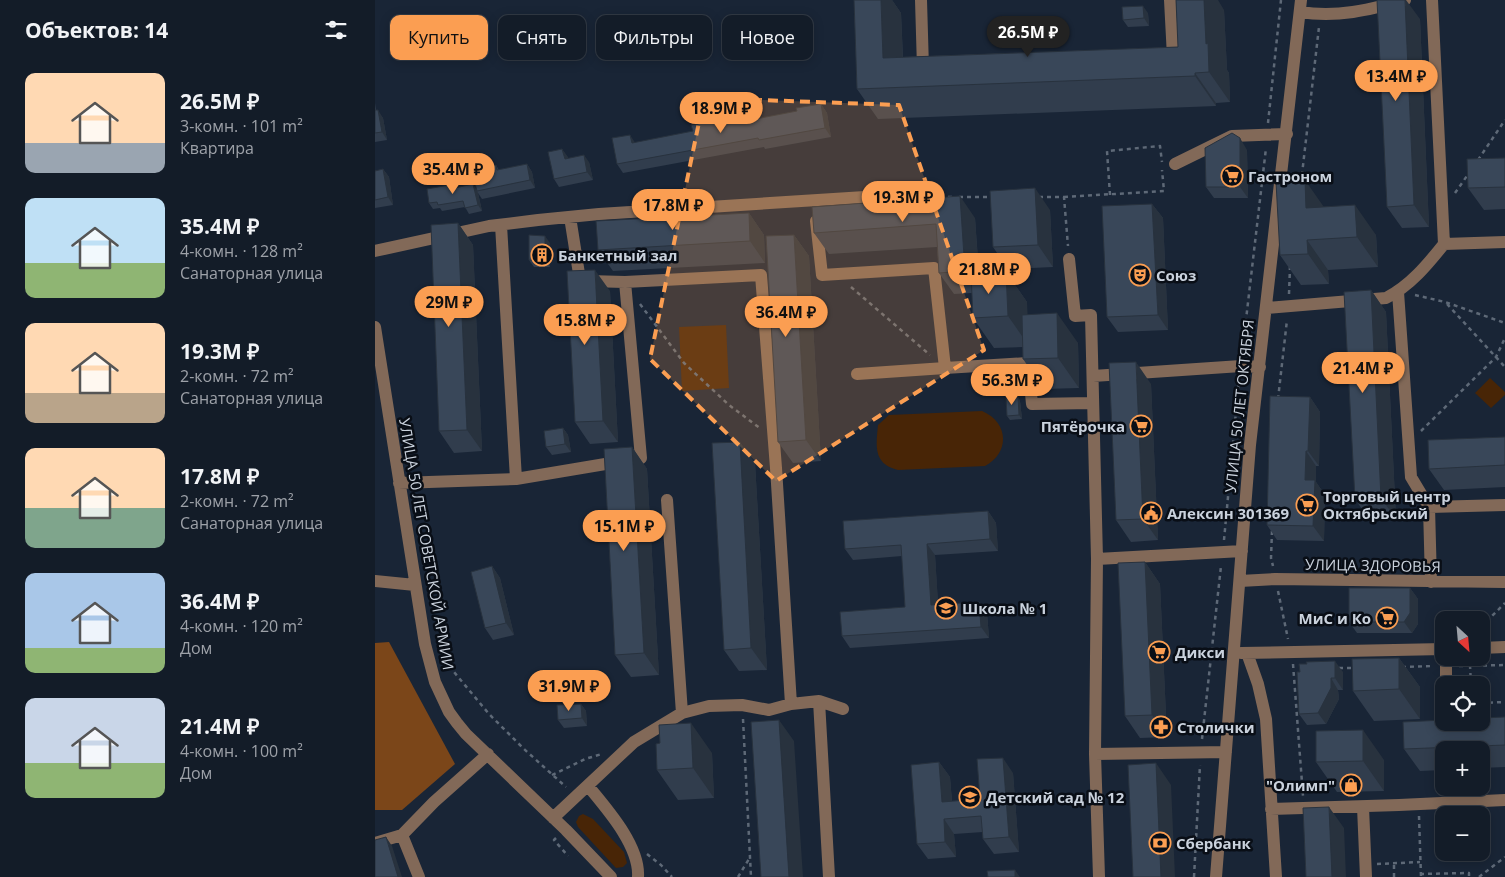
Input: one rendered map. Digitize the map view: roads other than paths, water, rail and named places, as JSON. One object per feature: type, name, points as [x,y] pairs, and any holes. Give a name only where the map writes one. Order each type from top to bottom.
[{"type":"street","points":[[921,0],[923,68],[943,68]]},
{"type":"street","points":[[1153,58],[1173,58],[1170,0]]},
{"type":"street","points":[[1301,6],[1320,14],[1344,14],[1405,0]]},
{"type":"street","points":[[1266,308],[1386,298],[1398,292],[1428,264],[1444,244],[1433,0]]},
{"type":"street","name":"УЛИЦА 50 ЛЕТ ОКТЯБРЯ","points":[[1216,877],[1250,445],[1301,6]]},
{"type":"street","points":[[1175,164],[1232,136],[1287,134]]},
{"type":"street","points":[[375,251],[501,225],[571,217],[865,197]]},
{"type":"street","points":[[813,200],[822,275],[934,268],[945,368]]},
{"type":"street","points":[[571,217],[581,280]]},
{"type":"street","points":[[501,225],[516,480]]},
{"type":"street","points":[[1444,244],[1505,242]]},
{"type":"street","points":[[1069,259],[1075,316],[1091,315],[1097,559],[1095,754],[1099,877]]},
{"type":"street","points":[[581,280],[625,282],[761,275],[791,704]]},
{"type":"street","points":[[571,291],[581,280]]},
{"type":"street","points":[[399,483],[516,480],[641,458],[625,282]]},
{"type":"street","points":[[1398,292],[1411,477],[1429,507],[1431,582]]},
{"type":"street","name":"УЛИЦА 50 ЛЕТ СОВЕТСКОЙ АРМИИ","points":[[375,327],[425,644],[435,682],[449,712],[466,734],[566,830],[611,877]]},
{"type":"street","points":[[857,374],[1028,363],[1032,404],[1092,403]]},
{"type":"street","points":[[1093,376],[1260,366]]},
{"type":"street","points":[[667,500],[682,714]]},
{"type":"street","points":[[1429,507],[1505,505]]},
{"type":"street","points":[[1097,559],[1242,551]]},
{"type":"street","name":"УЛИЦА ЗДОРОВЬЯ","points":[[1240,581],[1275,579],[1505,582]]},
{"type":"street","points":[[375,582],[415,584]]},
{"type":"street","points":[[1490,648],[1505,647]]},
{"type":"street","points":[[1234,654],[1435,649]]},
{"type":"street","points":[[1247,653],[1258,684],[1266,719],[1276,877]]},
{"type":"street","points":[[819,701],[829,877]]},
{"type":"street","points":[[553,818],[634,742],[682,714],[709,706],[743,705],[769,710],[791,704],[819,701],[843,709]]},
{"type":"street","points":[[1095,754],[1226,752]]},
{"type":"street","points":[[375,843],[402,835],[433,802],[488,754]]},
{"type":"street","points":[[588,786],[628,838],[638,870],[638,877]]},
{"type":"street","points":[[1271,809],[1505,800]]},
{"type":"street","points":[[1363,806],[1366,871]]},
{"type":"street","points":[[402,835],[419,877]]},
{"type":"place","name":"Гастроном","points":[[1232,176]]},
{"type":"place","name":"Банкетный зал","points":[[542,255]]},
{"type":"place","name":"Союз","points":[[1140,275]]},
{"type":"place","name":"Пятёрочка","points":[[1141,426]]},
{"type":"place","name":"Торговый центр Октябрьский","points":[[1307,505]]},
{"type":"place","name":"Алексин 301369","points":[[1151,513]]},
{"type":"place","name":"Школа № 1","points":[[946,608]]},
{"type":"place","name":"МиС и Ко","points":[[1387,618]]},
{"type":"place","name":"Дикси","points":[[1159,652]]},
{"type":"place","name":"Столички","points":[[1161,727]]},
{"type":"place","name":"\"Олимп\"","points":[[1351,785]]},
{"type":"place","name":"Детский сад № 12","points":[[970,797]]},
{"type":"place","name":"Сбербанк","points":[[1160,843]]}]
